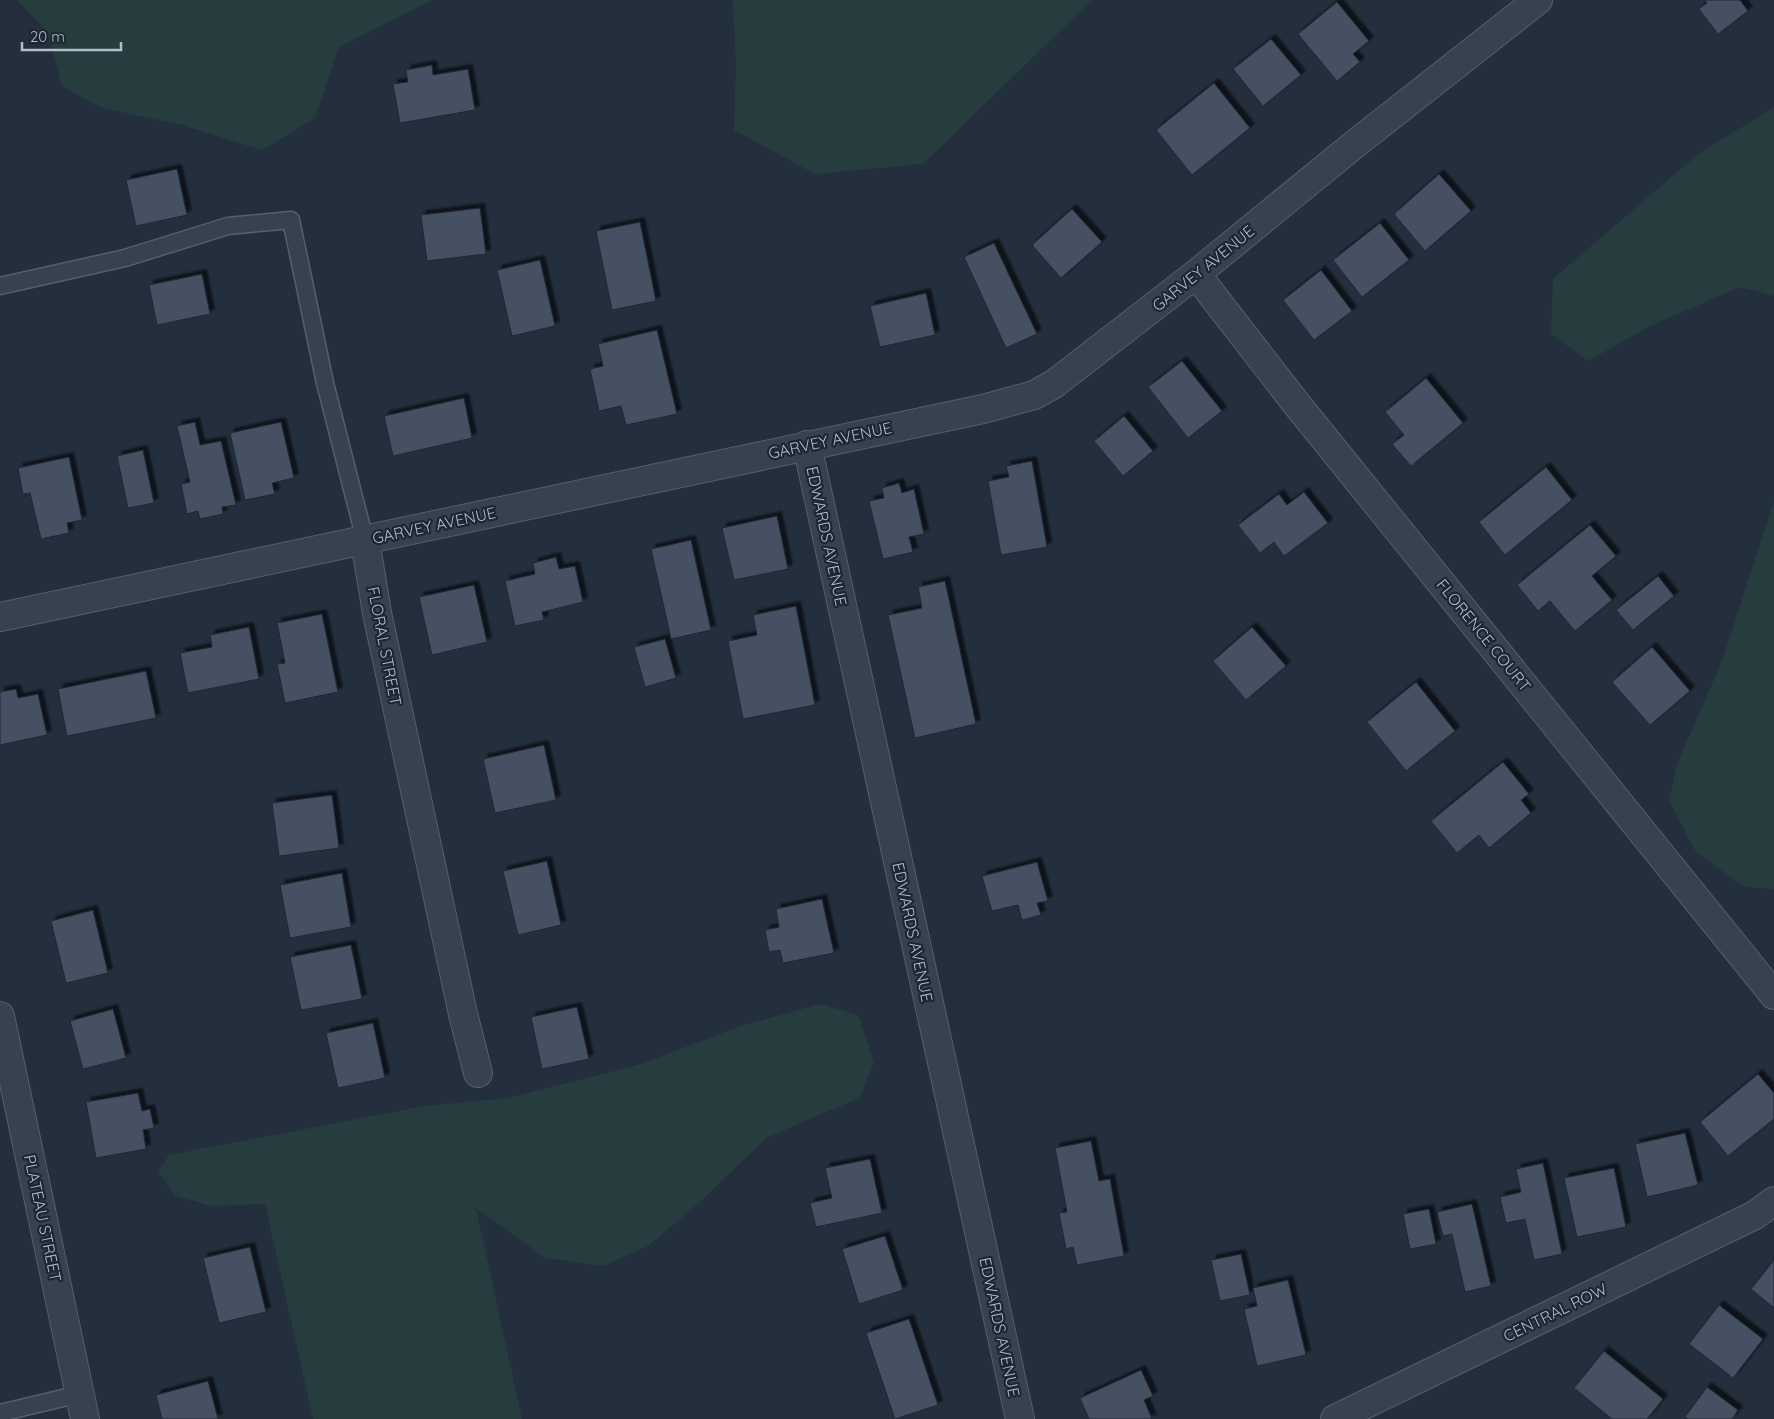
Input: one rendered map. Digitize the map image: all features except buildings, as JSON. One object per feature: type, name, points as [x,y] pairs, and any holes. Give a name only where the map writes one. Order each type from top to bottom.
[{"type":"street","name":"GARVEY AVENUE","points":[[0,617],[807,444],[983,409],[1034,395],[1054,384],[1196,274],[1355,144],[1538,0]]},
{"type":"street","name":"FLORENCE COURT","points":[[1196,274],[1295,402],[1774,995]]},
{"type":"street","name":"EDWARDS AVENUE","points":[[807,444],[1020,1419]]},
{"type":"street","name":"FLORAL STREET","points":[[365,540],[384,643],[462,1014],[478,1073]]},
{"type":"street","name":"PLATEAU STREET","points":[[0,1016],[83,1406]]},
{"type":"street","name":"CENTRAL ROW","points":[[1335,1419],[1755,1215],[1774,1201]]},
{"type":"lane","name":"FLORAL STREET","points":[[0,286],[125,258],[228,226],[291,220],[325,383],[365,540]]},
{"type":"lane","points":[[0,1413],[83,1406]]},
{"type":"green space","points":[[17,0],[432,0],[339,47],[315,118],[262,150],[182,125],[102,108],[62,86],[48,32]]},
{"type":"green space","points":[[733,0],[1092,0],[923,164],[815,174],[734,130],[736,64]]},
{"type":"green space","points":[[1774,107],[1774,296],[1740,287],[1648,327],[1588,361],[1551,334],[1553,279],[1697,155]]},
{"type":"green space","points":[[1774,501],[1774,889],[1745,887],[1696,852],[1669,801],[1677,764],[1722,661]]},
{"type":"green space","points":[[820,1004],[858,1015],[874,1063],[859,1098],[766,1138],[700,1202],[648,1246],[604,1266],[545,1258],[476,1208],[522,1419],[313,1419],[265,1204],[212,1206],[176,1196],[158,1171],[169,1155],[425,1106],[509,1098],[641,1064],[738,1027]]}]
